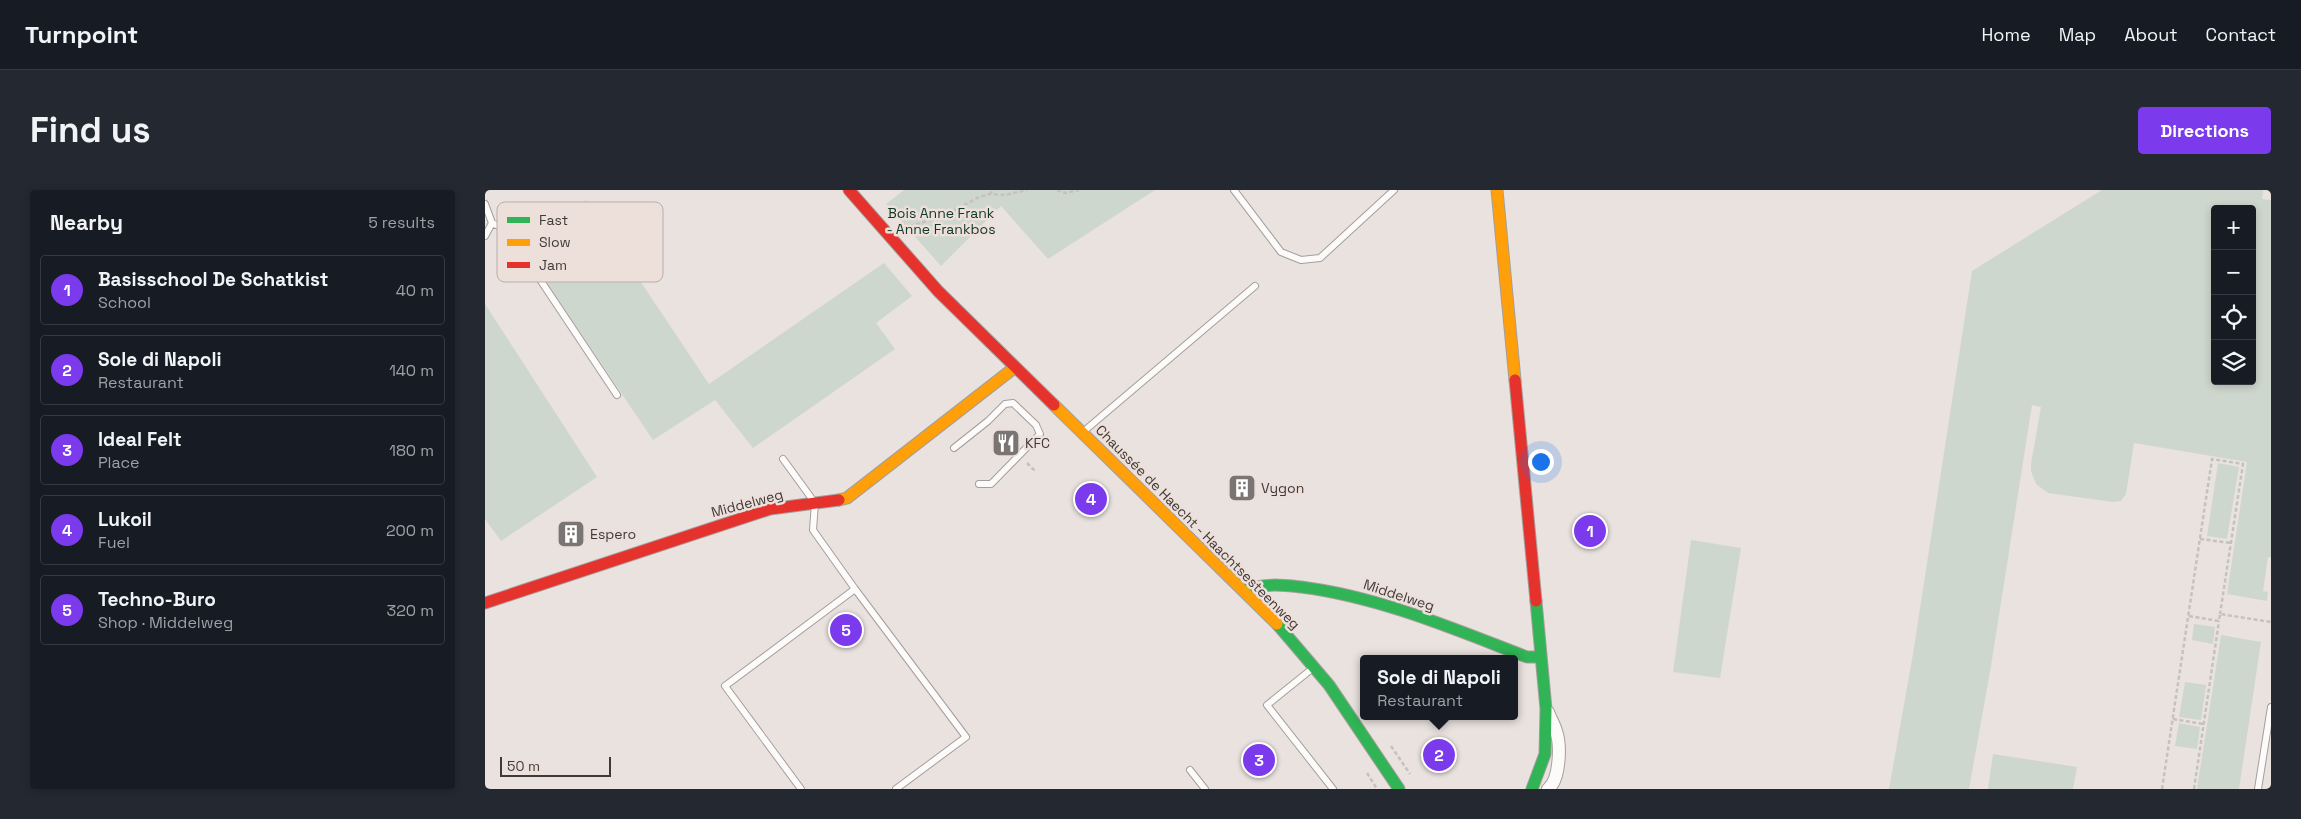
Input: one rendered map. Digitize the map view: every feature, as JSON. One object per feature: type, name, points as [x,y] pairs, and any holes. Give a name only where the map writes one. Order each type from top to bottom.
[{"type":"street","name":"Chaussée de Haecht - Haachtsesteenweg","points":[[849,190],[938,291],[1014,368],[1245,590],[1281,628],[1349,713],[1399,789]]},
{"type":"street","points":[[1497,190],[1546,709],[1545,754],[1532,789]]},
{"type":"street","name":"Middelweg","points":[[485,604],[758,513],[780,508],[842,500],[857,492],[1014,368]]},
{"type":"street","name":"Middelweg","points":[[1245,590],[1258,584],[1306,588],[1376,601],[1527,657],[1540,656]]},
{"type":"street","points":[[1546,709],[1557,732],[1559,764],[1552,786],[1547,789]]},
{"type":"lane","points":[[1234,190],[1281,252],[1301,260],[1320,258],[1394,190]]},
{"type":"lane","points":[[485,204],[492,223],[497,225]]},
{"type":"lane","points":[[485,236],[492,223]]},
{"type":"lane","points":[[542,282],[617,395]]},
{"type":"lane","name":"Chaussée de Haecht - Haachtsesteenweg","points":[[1082,433],[1255,286]]},
{"type":"lane","points":[[954,448],[988,421],[1005,404],[1013,403],[1036,425],[1040,434],[991,484],[979,484]]},
{"type":"lane","points":[[783,459],[815,504],[813,530],[966,737],[896,789]]},
{"type":"lane","points":[[801,789],[725,686],[855,589]]},
{"type":"lane","points":[[1314,667],[1267,705],[1333,789]]},
{"type":"lane","points":[[2258,789],[2271,706]]},
{"type":"lane","points":[[1190,770],[1205,789]]},
{"type":"path","points":[[904,232],[911,226],[945,215],[995,190]]},
{"type":"path","points":[[988,194],[1005,195],[1027,190]]},
{"type":"path","points":[[1057,190],[1065,193],[1079,190]]},
{"type":"path","points":[[2162,789],[2213,459],[2243,464],[2194,789]]},
{"type":"path","points":[[2200,538],[2231,543]]},
{"type":"path","points":[[2220,614],[2271,622]]},
{"type":"path","points":[[2189,616],[2219,621]]},
{"type":"path","points":[[2173,719],[2204,724]]},
{"type":"path","points":[[1364,767],[1377,789]]},
{"type":"green space","name":"Bois Anne Frank - Anne Frankbos","points":[[904,190],[1155,190],[1048,259],[1001,206],[941,266],[886,204]]},
{"type":"green space","points":[[2102,190],[2263,190],[2262,199],[2271,200],[2271,557],[2268,557],[2263,591],[2268,592],[2267,601],[2227,594],[2247,462],[2134,443],[2126,494],[2121,501],[2113,502],[2048,493],[2036,484],[2031,471],[2041,407],[2032,405],[1991,666],[1969,789],[1889,789],[1913,654],[1972,271]]},
{"type":"green space","points":[[884,263],[912,296],[876,323],[895,349],[753,448],[715,400],[653,440],[546,282],[641,282],[709,384]]},
{"type":"green space","points":[[485,304],[597,477],[501,541],[485,519]]},
{"type":"green space","points":[[2218,463],[2239,467],[2227,539],[2207,536]]},
{"type":"green space","points":[[1691,540],[1741,548],[1720,678],[1673,672]]},
{"type":"green space","points":[[2194,624],[2215,627],[2213,644],[2192,640]]},
{"type":"green space","points":[[2221,635],[2261,642],[2239,789],[2197,789]]},
{"type":"green space","points":[[2185,682],[2206,685],[2201,720],[2179,717]]},
{"type":"green space","points":[[2179,723],[2200,727],[2197,749],[2175,746]]},
{"type":"green space","points":[[1993,754],[2077,767],[2073,789],[1988,789]]},
{"type":"traffic: fast","points":[[1245,590],[1273,585],[1301,587],[1359,598],[1416,615],[1527,657],[1540,657]]},
{"type":"traffic: fast","points":[[1532,789],[1545,754],[1546,709],[1536,601]]},
{"type":"traffic: fast","points":[[1277,624],[1329,685],[1399,789]]},
{"type":"traffic: slow","points":[[1497,190],[1515,380]]},
{"type":"traffic: slow","points":[[839,500],[847,498],[1014,368]]},
{"type":"traffic: slow","points":[[1054,405],[1277,624]]},
{"type":"traffic: jam","points":[[849,190],[938,291],[1054,405]]},
{"type":"traffic: jam","points":[[1515,380],[1536,601]]},
{"type":"traffic: jam","points":[[485,603],[770,509],[839,500]]},
{"type":"place","name":"KFC","points":[[1006,443]]},
{"type":"place","name":"Vygon","points":[[1242,488]]},
{"type":"place","name":"Lukoil","points":[[1091,499]]},
{"type":"place","name":"Basisschool De Schatkist","points":[[1590,531]]},
{"type":"place","name":"Espero","points":[[571,534]]},
{"type":"place","name":"Techno-Buro","points":[[846,630]]},
{"type":"place","name":"Sole di Napoli","points":[[1439,755]]},
{"type":"place","name":"Ideal Felt","points":[[1259,760]]}]
